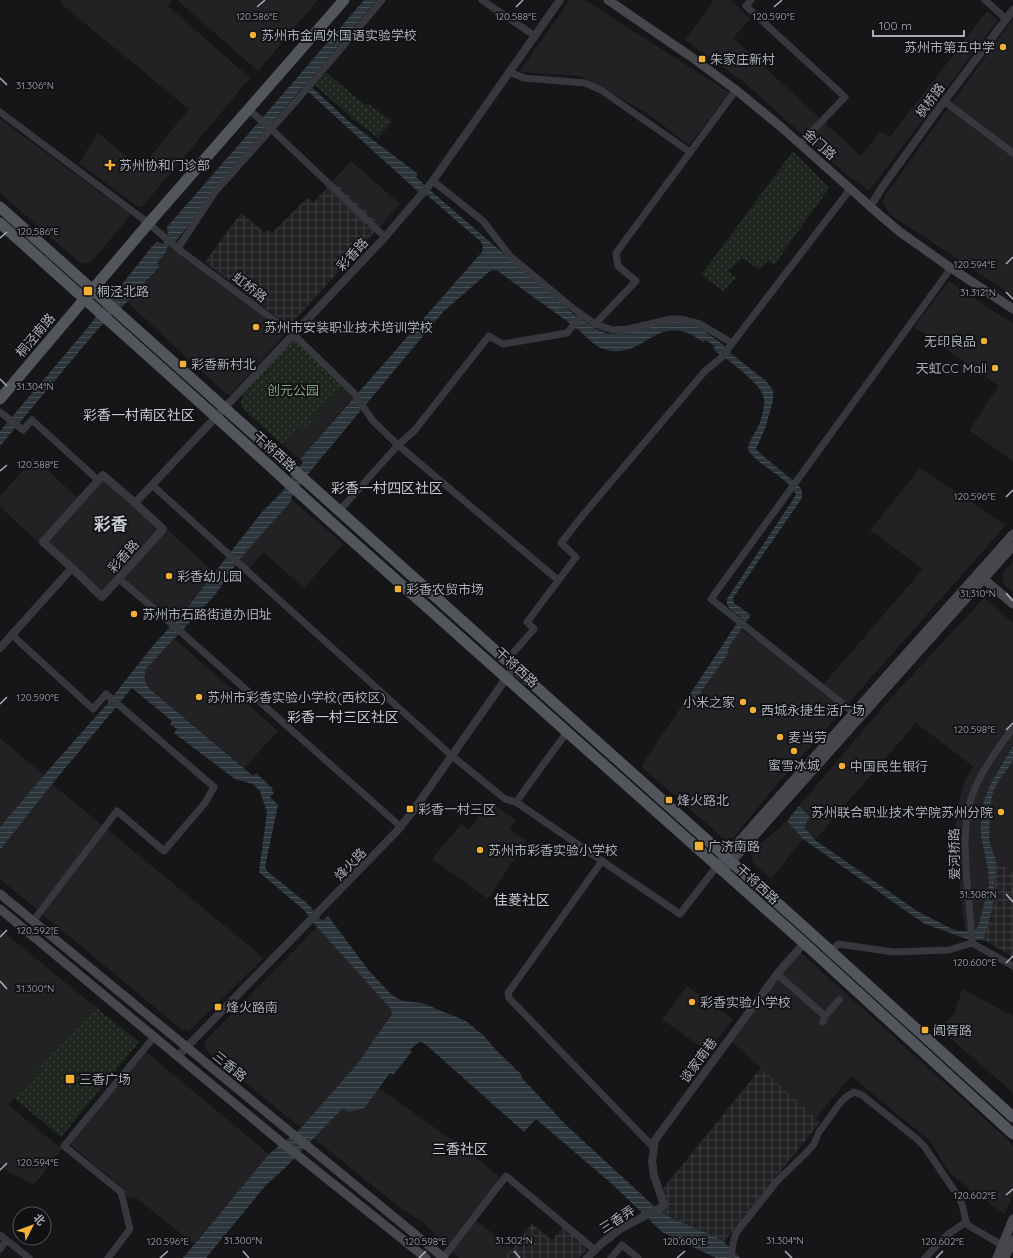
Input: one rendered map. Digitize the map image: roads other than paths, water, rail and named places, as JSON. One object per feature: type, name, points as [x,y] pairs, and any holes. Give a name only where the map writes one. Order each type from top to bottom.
[{"type":"main road","points":[[90,287],[335,0]]},
{"type":"main road","points":[[145,221],[248,109],[344,0]]},
{"type":"main road","name":"金门路","points":[[608,0],[690,56],[736,90],[900,232],[1013,309]]},
{"type":"main road","name":"干将西路","points":[[0,207],[831,951],[1013,1117]]},
{"type":"main road","name":"干将西路","points":[[0,224],[804,943],[1013,1134]]},
{"type":"main road","name":"桐泾南路","points":[[0,388],[90,287]]},
{"type":"main road","name":"桐泾南路","points":[[0,399],[82,296]]},
{"type":"main road","points":[[720,868],[980,577],[1013,534]]},
{"type":"main road","points":[[728,859],[853,712],[980,577],[1013,546]]},
{"type":"main road","points":[[980,577],[1013,604]]},
{"type":"main road","name":"三香路","points":[[0,894],[444,1258]]},
{"type":"main road","name":"三香路","points":[[0,909],[281,1142],[426,1258]]},
{"type":"main road","points":[[856,990],[864,981]]},
{"type":"main road","points":[[997,1258],[1013,1219]]},
{"type":"main road","points":[[1005,1258],[1013,1240]]},
{"type":"street","points":[[172,243],[270,128],[305,91],[382,0]]},
{"type":"street","points":[[482,0],[535,36]]},
{"type":"street","name":"彩香路","points":[[135,503],[385,237],[432,182],[560,0]]},
{"type":"street","points":[[751,0],[746,6],[845,97],[800,144]]},
{"type":"street","points":[[985,0],[1006,19]]},
{"type":"street","name":"枫桥路","points":[[870,207],[881,189],[944,101],[1013,10]]},
{"type":"street","points":[[510,72],[524,78],[585,83],[601,90],[690,152]]},
{"type":"street","points":[[595,324],[636,281],[618,266],[616,253],[736,90]]},
{"type":"street","points":[[944,101],[1013,153]]},
{"type":"street","points":[[248,109],[385,237]]},
{"type":"street","name":"虹桥路","points":[[0,112],[294,334],[354,392],[373,422],[398,446],[558,580]]},
{"type":"street","points":[[432,182],[483,221],[510,256],[581,316],[595,324],[612,330],[628,329],[671,319],[680,319],[700,324],[732,343]]},
{"type":"street","points":[[506,661],[534,629],[527,622],[576,557],[561,543],[705,371],[721,358],[851,188]]},
{"type":"street","points":[[853,712],[712,600],[951,268]]},
{"type":"street","points":[[340,511],[398,446],[414,432],[489,336],[503,344],[567,333],[581,316]]},
{"type":"street","points":[[0,412],[23,430],[32,420],[98,480]]},
{"type":"street","name":"彩香路","points":[[103,475],[135,503],[164,529],[102,597],[43,542],[103,475]]},
{"type":"street","points":[[152,485],[452,756],[505,800],[516,802],[680,914],[720,868]]},
{"type":"street","points":[[0,648],[72,568]]},
{"type":"street","points":[[119,579],[172,624],[400,827]]},
{"type":"street","points":[[12,635],[93,709],[106,694],[214,787],[205,803],[164,851],[117,811],[33,921]]},
{"type":"street","name":"烽火路","points":[[178,1056],[318,914],[400,827],[413,811],[507,677],[515,668]]},
{"type":"street","name":"爱河桥路","points":[[972,942],[965,846],[967,813],[979,779],[1013,728]]},
{"type":"street","points":[[516,802],[568,732]]},
{"type":"street","points":[[602,861],[508,993],[509,998],[654,1148]]},
{"type":"street","points":[[831,951],[838,944],[893,952],[949,950],[972,942],[1013,966]]},
{"type":"street","name":"谈家南巷","points":[[663,1206],[654,1176],[652,1161],[655,1140],[777,974],[804,943]]},
{"type":"street","points":[[777,974],[824,1019],[839,1000]]},
{"type":"street","points":[[108,1258],[130,1229],[121,1192],[64,1146],[154,1037]]},
{"type":"street","points":[[731,1258],[736,1233],[777,1180],[814,1144],[819,1132],[840,1103],[846,1096],[854,1092],[862,1094],[924,1146],[958,1196],[962,1204],[966,1222],[969,1226],[1002,1245]]},
{"type":"street","points":[[444,1258],[506,1176],[595,1250]]},
{"type":"street","name":"三香弄","points":[[587,1258],[620,1229],[663,1206]]},
{"type":"street","points":[[925,1258],[947,1235],[966,1222]]},
{"type":"street","points":[[0,1236],[29,1258]]},
{"type":"street","points":[[0,1249],[6,1240]]},
{"type":"street","points":[[611,1258],[622,1245],[638,1258]]},
{"type":"place","name":"苏州市金阊外国语实验学校","points":[[253,35]]},
{"type":"place","name":"苏州市第五中学","points":[[1003,47]]},
{"type":"place","name":"朱家庄新村","points":[[702,59]]},
{"type":"place","name":"苏州协和门诊部","points":[[110,165]]},
{"type":"place","name":"桐泾北路","points":[[88,291]]},
{"type":"place","name":"苏州市安装职业技术培训学校","points":[[256,327]]},
{"type":"place","name":"无印良品","points":[[984,341]]},
{"type":"place","name":"彩香新村北","points":[[183,364]]},
{"type":"place","name":"天虹CC Mall","points":[[995,368]]},
{"type":"place","name":"彩香幼儿园","points":[[169,576]]},
{"type":"place","name":"彩香农贸市场","points":[[398,589]]},
{"type":"place","name":"苏州市石路街道办旧址","points":[[134,614]]},
{"type":"place","name":"苏州市彩香实验小学校(西校区)","points":[[199,697]]},
{"type":"place","name":"小米之家","points":[[743,702]]},
{"type":"place","name":"西城永捷生活广场","points":[[753,710]]},
{"type":"place","name":"麦当劳","points":[[780,737]]},
{"type":"place","name":"蜜雪冰城","points":[[794,751]]},
{"type":"place","name":"中国民生银行","points":[[842,766]]},
{"type":"place","name":"烽火路北","points":[[669,800]]},
{"type":"place","name":"彩香一村三区","points":[[410,809]]},
{"type":"place","name":"苏州联合职业技术学院苏州分院","points":[[1001,812]]},
{"type":"place","name":"广济南路","points":[[699,846]]},
{"type":"place","name":"苏州市彩香实验小学校","points":[[480,850]]},
{"type":"place","name":"彩香实验小学校","points":[[692,1002]]},
{"type":"place","name":"烽火路南","points":[[218,1007]]},
{"type":"place","name":"阊胥路","points":[[925,1030]]},
{"type":"place","name":"三香广场","points":[[70,1079]]},
{"type":"district","name":"彩香一村南区社区","points":[[139,415]]},
{"type":"district","name":"彩香一村四区社区","points":[[387,488]]},
{"type":"district","name":"彩香","points":[[111,523]]},
{"type":"district","name":"彩香一村三区社区","points":[[343,717]]},
{"type":"district","name":"佳菱社区","points":[[522,900]]},
{"type":"district","name":"三香社区","points":[[460,1149]]},
{"type":"park label","name":"创元公园","points":[[293,390]]}]
